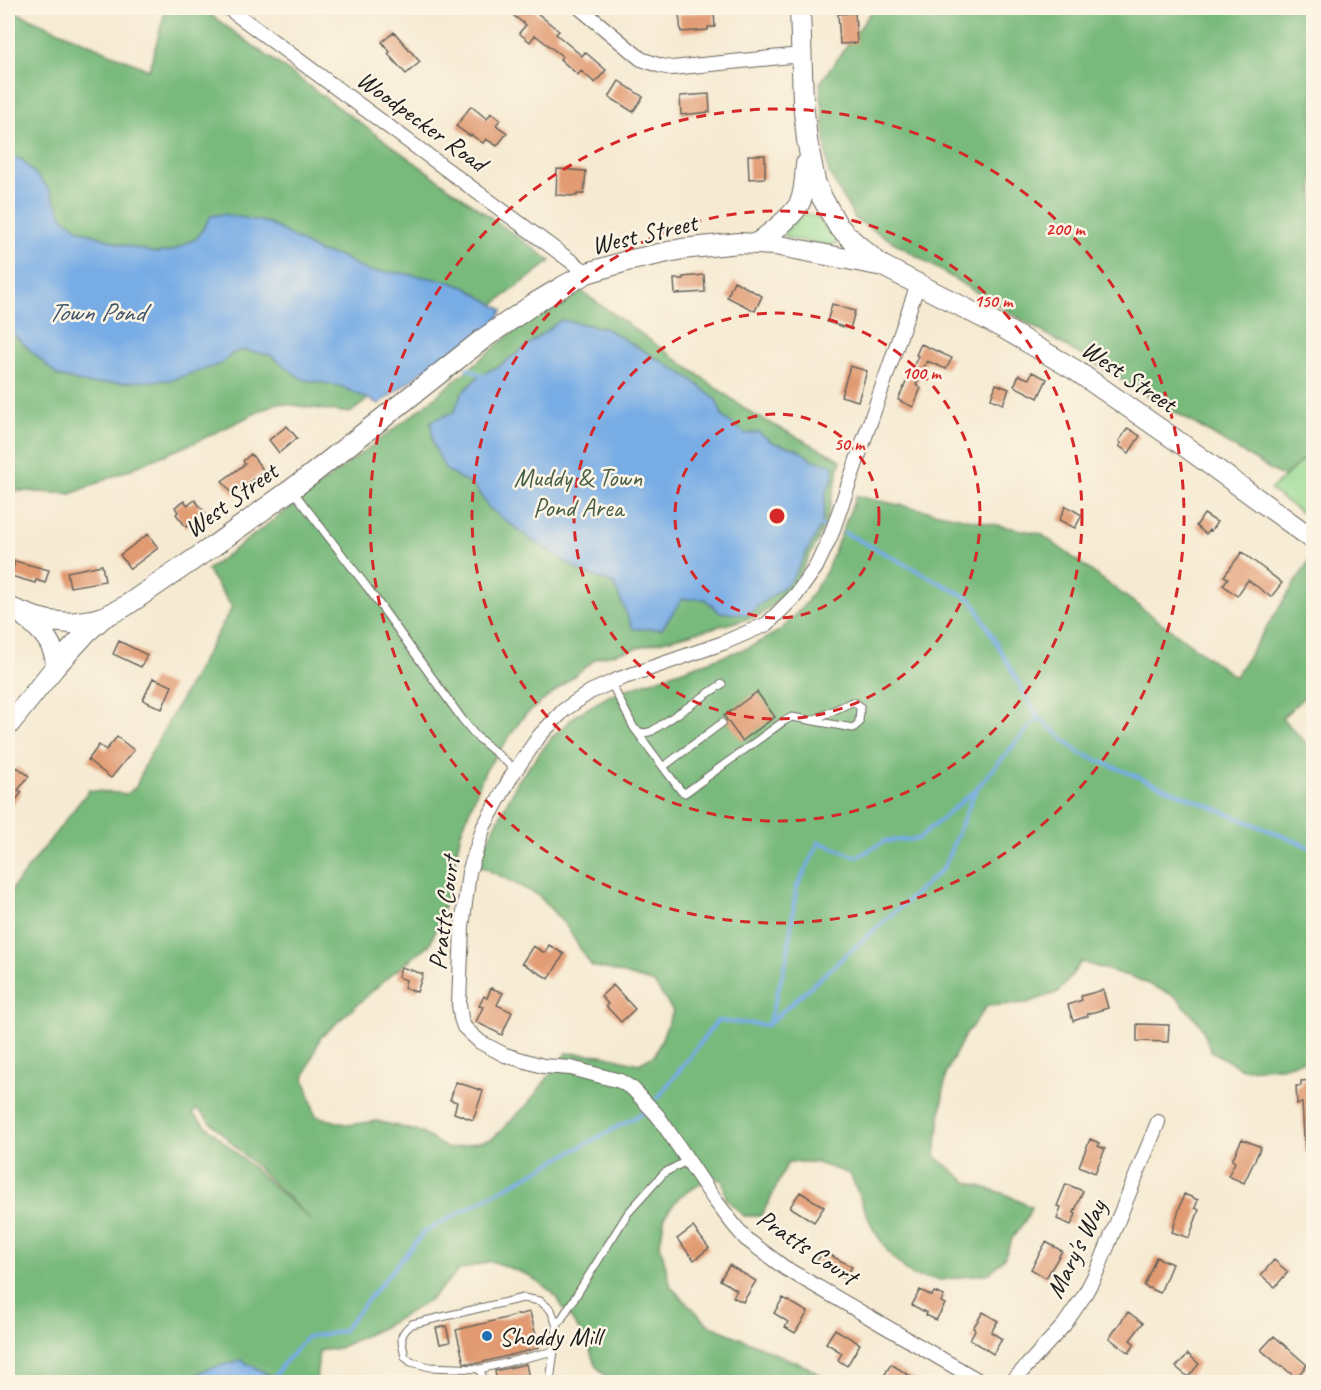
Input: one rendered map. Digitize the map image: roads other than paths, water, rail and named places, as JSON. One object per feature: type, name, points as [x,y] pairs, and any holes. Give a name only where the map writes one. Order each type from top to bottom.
[{"type":"street","name":"Woodpecker Road","points":[[228,8],[587,273]]},
{"type":"street","points":[[580,8],[641,59],[661,66],[672,68],[801,55]]},
{"type":"street","points":[[800,8],[803,102],[807,140],[815,180],[829,211],[846,234],[883,266]]},
{"type":"street","points":[[758,243],[798,205],[805,181],[807,140]]},
{"type":"street","name":"West Street","points":[[11,608],[37,618],[59,622],[82,622],[106,616],[124,607],[291,489],[483,339],[535,303],[587,273],[627,261],[682,249],[739,243],[775,245],[883,266],[918,284],[1005,329],[1075,370],[1314,540]]},
{"type":"street","name":"Pratts Court","points":[[918,284],[831,535],[816,567],[796,595],[767,624],[723,643],[590,692],[564,710],[540,735],[516,770],[484,826],[468,875],[462,927],[459,1004],[464,1027],[480,1042],[505,1055],[543,1066],[571,1068],[620,1081],[633,1089],[658,1116],[746,1239],[785,1268],[981,1383]]},
{"type":"street","name":"West Street","points":[[11,608],[33,622],[47,637],[54,650],[57,666]]},
{"type":"street","points":[[8,726],[87,632],[106,616]]},
{"type":"street","name":"Mary's Way","points":[[1012,1383],[1064,1325],[1084,1296],[1098,1269],[1158,1122]]},
{"type":"lane","points":[[291,489],[374,596],[462,719],[476,736],[516,770]]},
{"type":"lane","points":[[611,683],[634,728],[681,791],[685,793],[792,717],[853,728],[859,723],[860,706],[852,702],[813,720]]},
{"type":"lane","points":[[634,728],[640,732],[652,731],[722,684]]},
{"type":"lane","points":[[663,767],[722,723]]},
{"type":"lane","points":[[548,1383],[557,1326],[628,1214],[663,1173],[688,1160]]},
{"type":"lane","points":[[554,1351],[480,1370],[430,1367],[405,1358],[401,1336],[404,1330],[412,1324],[523,1298],[540,1301],[550,1310],[557,1326]]},
{"type":"lane","points":[[480,1370],[484,1383]]},
{"type":"water","name":"Town Pond","points":[[8,156],[21,159],[49,189],[63,217],[80,230],[120,244],[155,253],[172,251],[197,238],[211,216],[223,214],[269,223],[319,252],[340,256],[367,271],[401,273],[447,281],[467,288],[503,310],[495,323],[456,354],[432,364],[379,404],[340,386],[302,379],[270,355],[244,350],[233,353],[221,364],[171,380],[89,384],[58,376],[8,331]]},
{"type":"water","points":[[561,320],[605,328],[690,378],[716,400],[723,417],[746,434],[758,432],[774,443],[797,449],[813,460],[833,465],[833,478],[826,492],[822,524],[791,581],[747,615],[719,612],[705,599],[682,599],[662,629],[633,629],[614,584],[580,571],[533,541],[489,508],[475,487],[446,470],[433,444],[431,421],[454,412],[462,393],[479,376],[501,365]]},
{"type":"water","points":[[241,1360],[282,1382],[187,1382],[204,1370]]},
{"type":"waterway","points":[[467,368],[485,377]]},
{"type":"waterway","points":[[817,525],[825,527]]},
{"type":"waterway","points":[[845,533],[972,600],[1038,717],[1080,753],[1314,849]]},
{"type":"waterway","points":[[658,1098],[717,1021],[767,1025],[943,869],[976,789],[1038,717]]},
{"type":"waterway","points":[[768,1025],[787,958],[796,889],[819,842],[857,857],[885,841],[918,839],[974,791]]},
{"type":"waterway","points":[[272,1382],[280,1368],[307,1337],[342,1331],[424,1232],[645,1112]]},
{"type":"place","name":"Shoddy Mill","points":[[487,1336]]},
{"type":"park label","name":"Muddy & Town Pond Area","points":[[578,492]]}]
